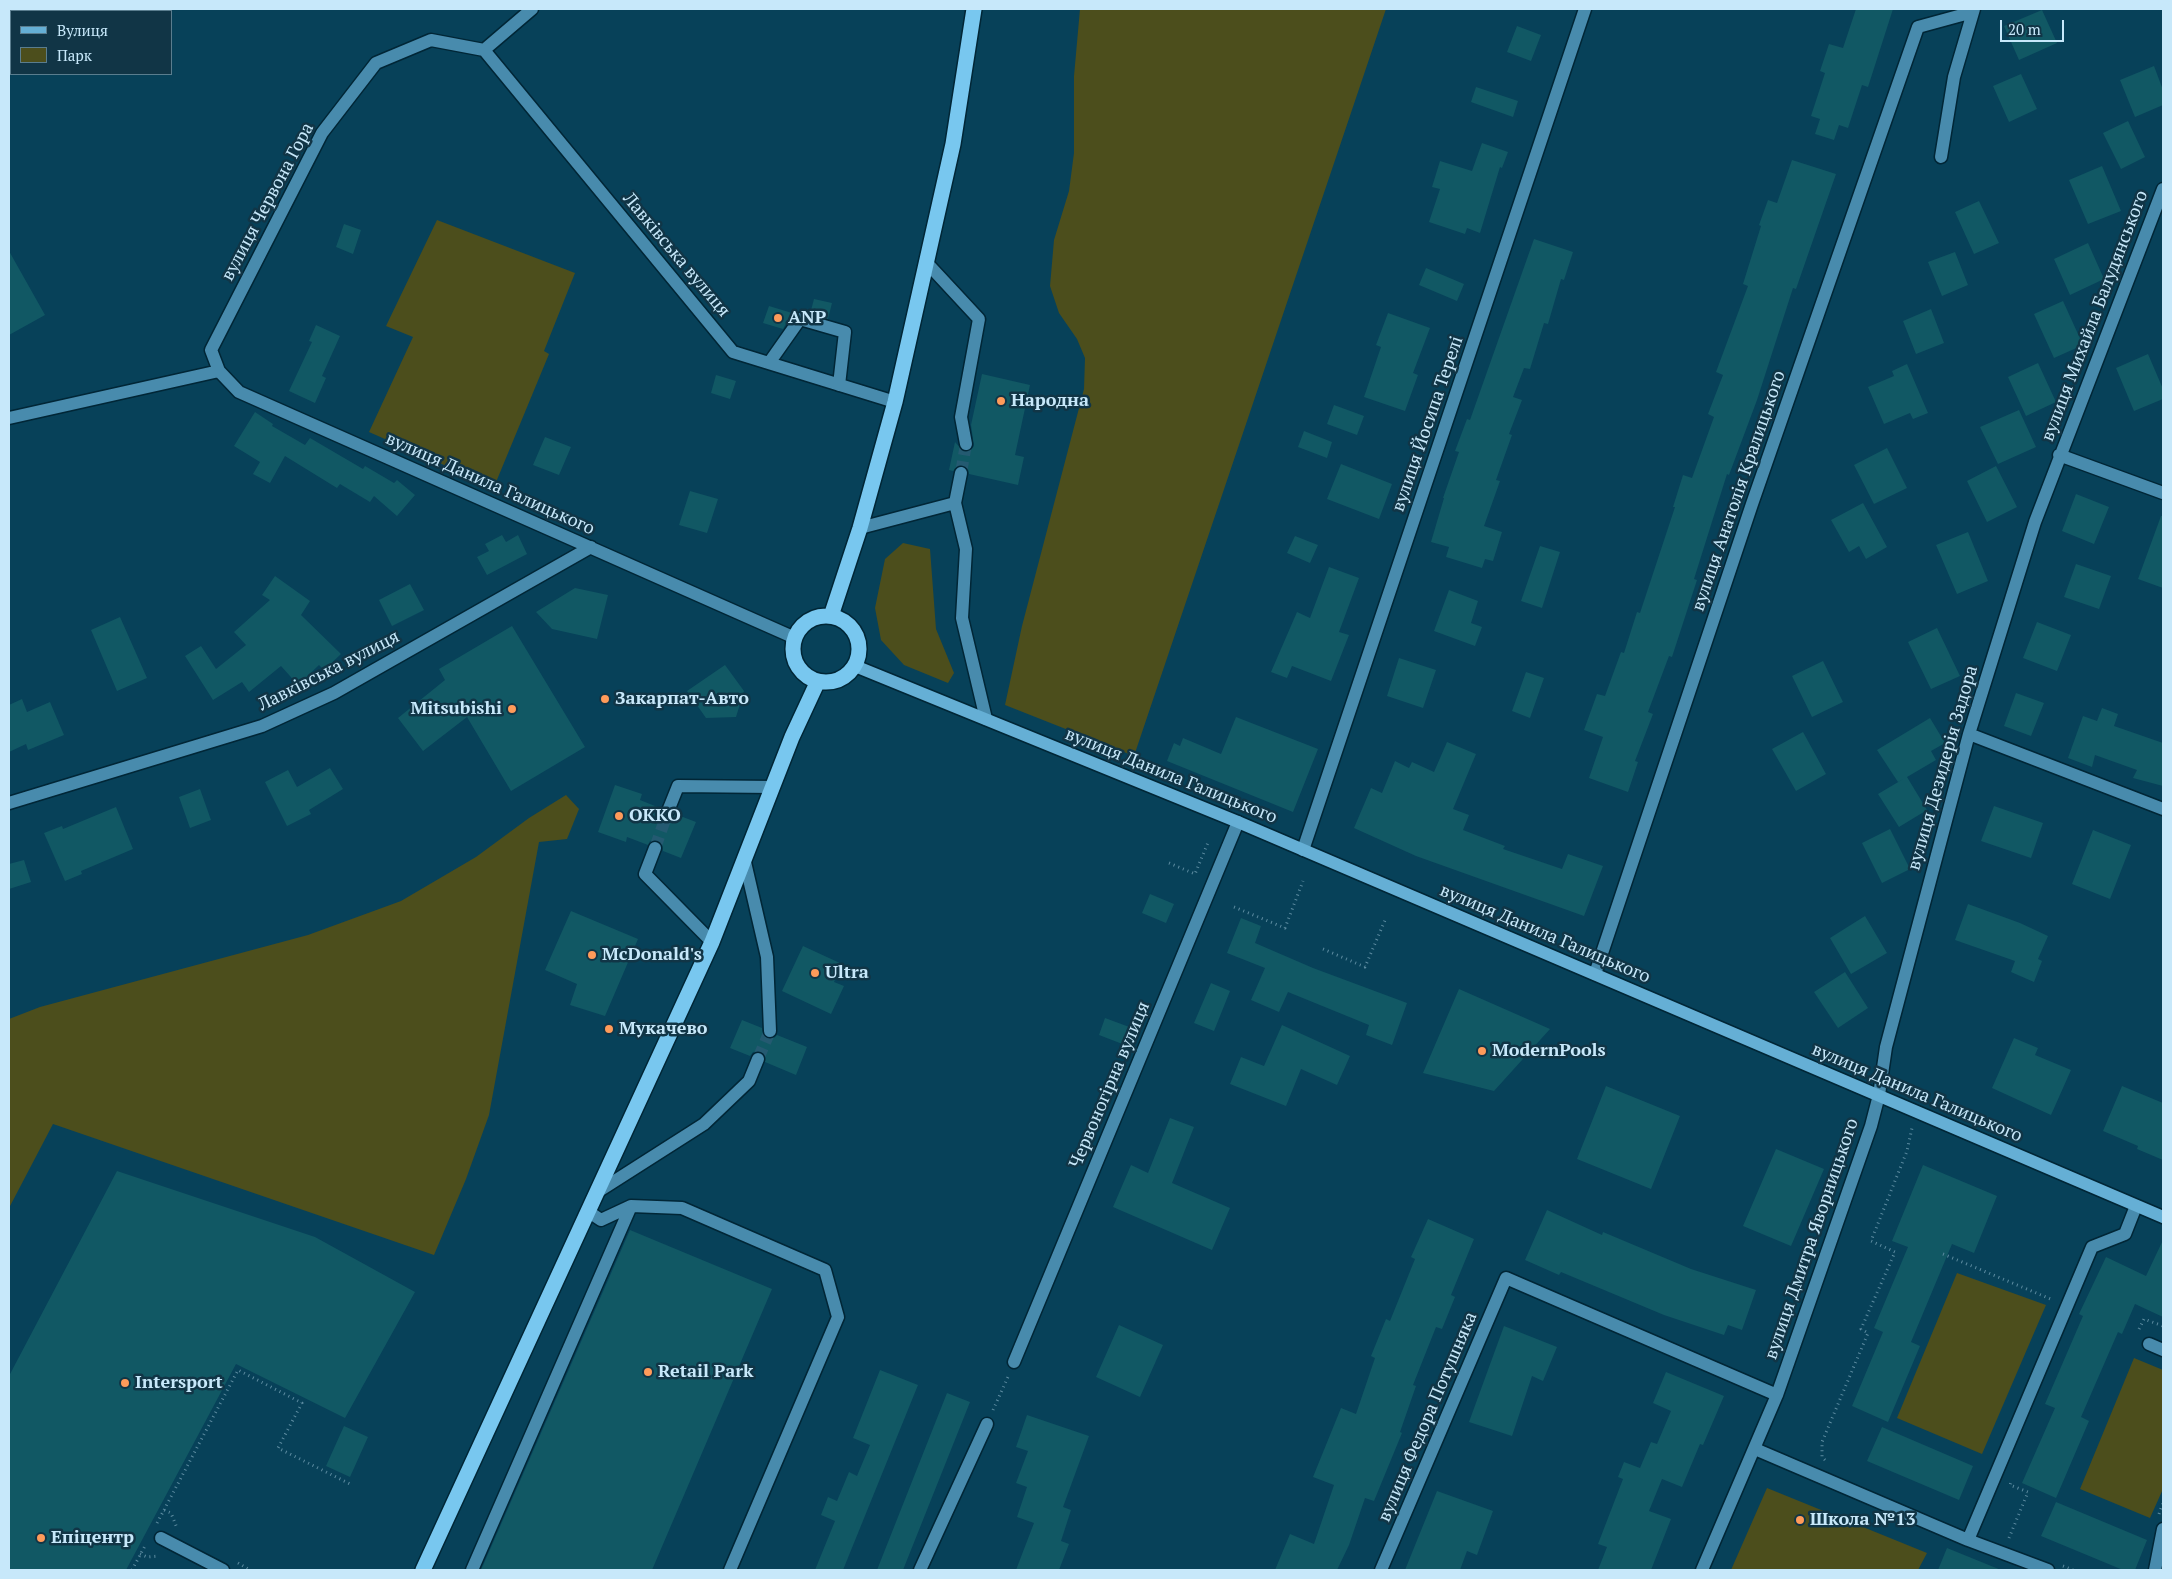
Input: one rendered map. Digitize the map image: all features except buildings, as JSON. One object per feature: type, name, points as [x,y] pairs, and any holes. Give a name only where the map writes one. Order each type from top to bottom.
[{"type":"highway","points":[[831,616],[860,528],[895,402],[953,144],[974,9]]},
{"type":"highway","points":[[831,616],[843,621],[853,630],[858,641],[859,654],[855,666],[845,676],[832,682],[818,681],[806,676],[797,665],[793,652],[795,638],[803,625],[816,617],[831,616]]},
{"type":"highway","points":[[423,1570],[712,942],[745,862],[792,737],[818,681]]},
{"type":"main road","name":"вулиця Данила Галицького","points":[[855,666],[1238,822],[2163,1217]]},
{"type":"street","points":[[484,50],[532,9]]},
{"type":"street","name":"вулиця Йосипа Терелі","points":[[1303,850],[1586,9]]},
{"type":"street","points":[[1941,157],[1954,77],[1974,10]]},
{"type":"street","name":"вулиця Анатолія Кралицького","points":[[1595,974],[1782,420],[1918,28],[1974,10]]},
{"type":"street","name":"вулиця Червона Гора","points":[[219,372],[211,350],[322,133],[376,63],[431,40],[484,50]]},
{"type":"street","name":"Лавківська вулиця","points":[[484,50],[733,352],[895,402]]},
{"type":"street","name":"вулиця Михайла Балудянського","points":[[2059,455],[2163,189]]},
{"type":"street","points":[[926,263],[979,319],[961,417],[966,444]]},
{"type":"street","points":[[769,363],[800,319],[845,332],[839,385]]},
{"type":"street","points":[[9,418],[109,394],[219,372]]},
{"type":"street","name":"вулиця Данила Галицького","points":[[219,372],[240,392],[795,638]]},
{"type":"street","points":[[2059,455],[2163,493]]},
{"type":"street","name":"вулиця Дезидерія Задора","points":[[1879,1095],[1886,1047],[1969,734],[2035,522],[2059,455]]},
{"type":"street","points":[[961,473],[955,503],[966,549],[962,618],[986,719]]},
{"type":"street","points":[[860,528],[955,503]]},
{"type":"street","name":"Лавківська вулиця","points":[[9,803],[262,726],[334,693],[590,547]]},
{"type":"street","points":[[1969,734],[2163,809]]},
{"type":"street","points":[[668,811],[678,786],[773,787]]},
{"type":"street","name":"Червоногірна вулиця","points":[[1014,1362],[1238,822]]},
{"type":"street","points":[[655,848],[645,874],[712,942]]},
{"type":"street","points":[[745,862],[767,957],[770,1032]]},
{"type":"street","points":[[599,1191],[704,1124],[749,1081],[758,1059]]},
{"type":"street","name":"вулиця Дмитра Яворницького","points":[[1702,1570],[1777,1395],[1871,1126],[1879,1095]]},
{"type":"street","points":[[472,1570],[632,1206]]},
{"type":"street","points":[[589,1212],[601,1220],[632,1206],[682,1208],[825,1270],[838,1317],[730,1570]]},
{"type":"street","points":[[1968,1540],[2092,1246],[2125,1234],[2136,1206]]},
{"type":"street","name":"вулиця Федора Потушняка","points":[[1381,1570],[1506,1278],[1777,1395]]},
{"type":"street","points":[[2149,1344],[2163,1350]]},
{"type":"street","points":[[920,1570],[987,1424]]},
{"type":"street","points":[[1755,1449],[1968,1540],[2052,1567]]},
{"type":"street","points":[[2155,1570],[2163,1528]]},
{"type":"street","points":[[160,1538],[223,1570]]},
{"type":"path","points":[[1169,863],[1194,874],[1209,840]]},
{"type":"path","points":[[1234,907],[1284,928],[1304,881]]},
{"type":"path","points":[[1323,949],[1364,967],[1386,918]]},
{"type":"path","points":[[1829,1465],[1822,1456],[1822,1442],[1868,1333],[1861,1329],[1895,1252],[1871,1241],[1907,1151],[1913,1125]]},
{"type":"path","points":[[1943,1254],[2067,1306]]},
{"type":"path","points":[[987,1424],[1014,1362]]},
{"type":"path","points":[[164,1510],[238,1370],[302,1403],[278,1448],[352,1485]]},
{"type":"path","points":[[2007,1544],[2028,1492],[2010,1484],[2014,1476]]},
{"type":"path","points":[[132,1570],[140,1554]]},
{"type":"path","points":[[2052,1567],[2073,1570]]},
{"type":"green space","points":[[1080,9],[1386,9],[1134,756],[1005,705],[1022,626],[1084,389],[1085,358],[1077,339],[1059,313],[1050,286],[1054,240],[1069,191],[1074,153],[1074,76]]},
{"type":"green space","points":[[437,220],[575,273],[544,351],[549,354],[494,487],[369,432],[413,337],[386,326]]},
{"type":"green space","points":[[903,543],[930,549],[936,629],[954,673],[948,683],[904,665],[881,640],[875,608],[885,559]]},
{"type":"green space","points":[[566,795],[579,809],[567,839],[539,842],[489,1115],[466,1179],[434,1255],[53,1124],[9,1208],[9,1019],[40,1007],[308,935],[401,901],[476,857],[529,818]]},
{"type":"green space","points":[[1957,1273],[2046,1305],[1982,1454],[1897,1418]]},
{"type":"green space","points":[[2134,1358],[2163,1370],[2163,1489],[2150,1518],[2080,1489]]},
{"type":"green space","name":"Школа №13","points":[[1767,1488],[1927,1553],[1918,1570],[1731,1570]]},
{"type":"tunnel","points":[[961,473],[966,444]]},
{"type":"tunnel","points":[[655,848],[668,811]]},
{"type":"tunnel","points":[[758,1059],[770,1031]]},
{"type":"place","name":"ANP","points":[[778,318]]},
{"type":"place","name":"Народна","points":[[1001,401]]},
{"type":"place","name":"Закарпат-Авто","points":[[605,699]]},
{"type":"place","name":"Mitsubishi","points":[[512,709]]},
{"type":"place","name":"ОККО","points":[[619,816]]},
{"type":"place","name":"McDonald's","points":[[592,955]]},
{"type":"place","name":"Ultra","points":[[815,973]]},
{"type":"place","name":"Мукачево","points":[[609,1029]]},
{"type":"place","name":"ModernPools","points":[[1482,1051]]},
{"type":"place","name":"Retail Park","points":[[648,1372]]},
{"type":"place","name":"Intersport","points":[[125,1383]]},
{"type":"place","name":"Школа №13","points":[[1800,1520]]},
{"type":"place","name":"Епіцентр","points":[[41,1538]]}]
